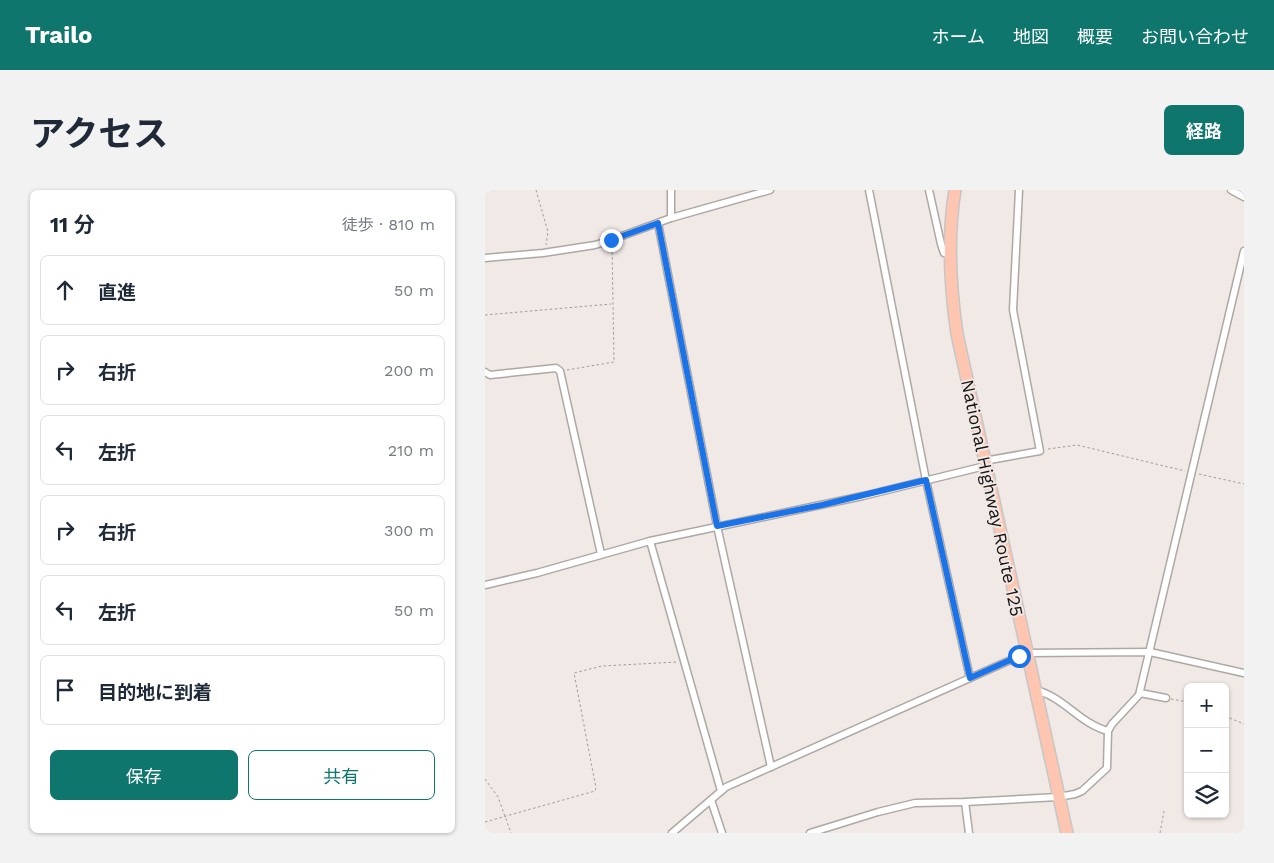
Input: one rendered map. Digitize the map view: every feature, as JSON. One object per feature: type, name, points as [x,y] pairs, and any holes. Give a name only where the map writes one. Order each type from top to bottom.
[{"type":"highway","name":"National Highway Route 125","points":[[955,190],[950,255],[951,293],[957,334],[1067,833]]},
{"type":"street","points":[[671,190],[671,218]]},
{"type":"street","points":[[485,258],[582,248],[611,240],[671,218],[770,190]]},
{"type":"street","points":[[869,190],[926,480],[970,678]]},
{"type":"street","points":[[929,190],[941,244],[944,253],[950,255]]},
{"type":"street","points":[[485,585],[537,573],[651,541],[822,505],[926,480],[985,463],[1040,451],[1013,310],[1019,190]]},
{"type":"street","points":[[1231,190],[1244,198]]},
{"type":"street","points":[[658,223],[717,526],[771,767]]},
{"type":"street","points":[[811,833],[877,812],[915,803],[1058,797],[1075,794],[1082,791],[1107,768],[1108,731],[1140,693],[1244,252]]},
{"type":"street","points":[[485,372],[490,374],[556,368],[560,371],[601,554]]},
{"type":"street","points":[[651,541],[721,791]]},
{"type":"street","points":[[672,833],[726,787],[1026,653],[1150,652],[1244,674]]},
{"type":"street","points":[[1035,690],[1049,695],[1084,721],[1108,731]]},
{"type":"street","points":[[1140,693],[1166,698]]},
{"type":"street","points":[[711,800],[722,833]]},
{"type":"street","points":[[965,802],[969,833]]},
{"type":"path","points":[[536,190],[548,232],[548,239],[543,253]]},
{"type":"path","points":[[560,371],[614,362],[611,240]]},
{"type":"path","points":[[485,315],[613,304]]},
{"type":"path","points":[[1040,451],[1077,445],[1244,484]]},
{"type":"path","points":[[485,822],[594,792],[575,673],[602,666],[685,662]]},
{"type":"path","points":[[1166,698],[1184,701]]},
{"type":"path","points":[[1229,718],[1244,724]]},
{"type":"path","points":[[485,779],[499,797],[511,833]]},
{"type":"path","points":[[1160,833],[1164,811]]},
{"type":"route","points":[[611,240],[658,223],[717,526],[863,496],[926,480],[970,678],[1019,656]]}]
